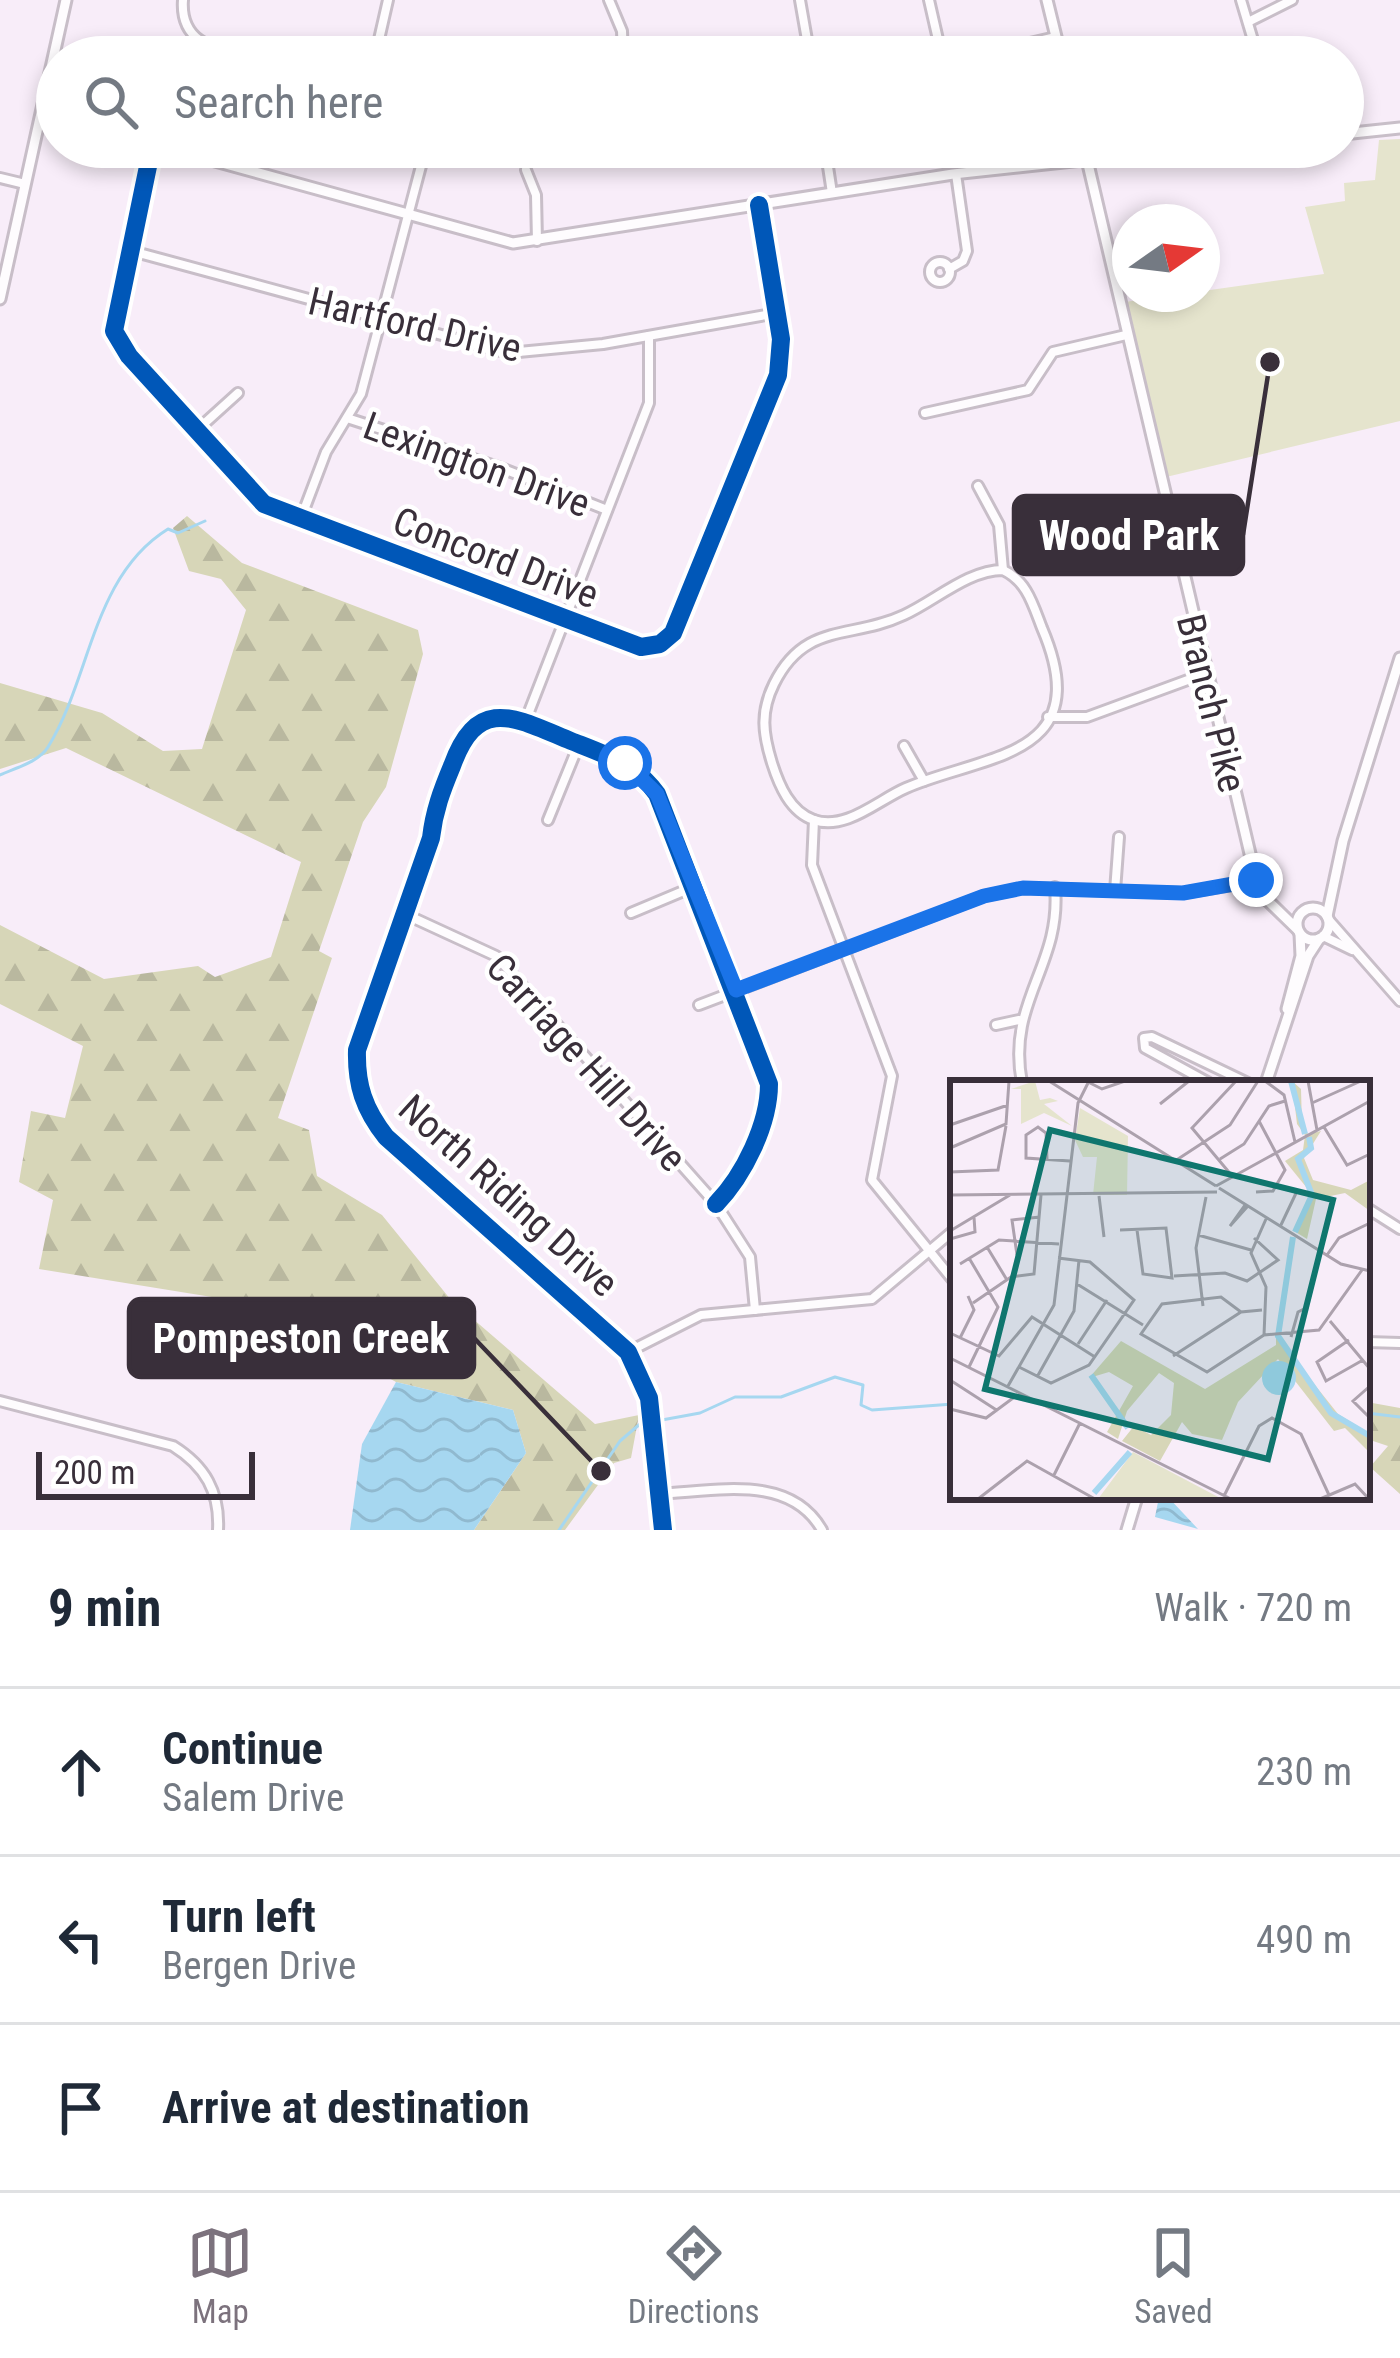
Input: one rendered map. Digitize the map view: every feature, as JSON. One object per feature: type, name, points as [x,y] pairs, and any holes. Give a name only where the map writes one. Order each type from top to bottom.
[{"type":"street","points":[[58,36],[66,0]]},
{"type":"street","points":[[183,0],[187,27],[194,36]]},
{"type":"street","points":[[380,36],[388,0]]},
{"type":"street","points":[[609,0],[622,36]]},
{"type":"street","points":[[800,0],[806,36]]},
{"type":"street","points":[[928,0],[937,36]]},
{"type":"street","points":[[1047,0],[1056,36]]},
{"type":"street","points":[[1240,0],[1252,36]]},
{"type":"street","points":[[1248,22],[1292,0]]},
{"type":"street","points":[[1364,132],[1400,128]]},
{"type":"street","points":[[0,299],[36,135]]},
{"type":"street","name":"Concord Drive","points":[[147,168],[114,318],[116,338],[256,499],[641,646],[660,644],[673,633],[778,375],[777,313],[759,205]]},
{"type":"street","points":[[239,168],[500,241],[537,242],[993,168]]},
{"type":"street","points":[[301,519],[326,452],[362,394],[421,168]]},
{"type":"street","points":[[828,168],[832,193]]},
{"type":"street","name":"Branch Pike","points":[[1089,168],[1204,674],[1256,880],[1268,905],[1299,932]]},
{"type":"street","points":[[526,170],[536,196],[537,242]]},
{"type":"street","points":[[949,268],[963,261],[967,250],[956,174]]},
{"type":"street","points":[[0,178],[25,184]]},
{"type":"street","name":"Hartford Drive","points":[[128,250],[508,353],[777,313]]},
{"type":"street","points":[[925,412],[1028,390],[1053,352],[1126,334]]},
{"type":"street","points":[[649,335],[650,403],[525,722],[625,763],[647,780],[736,990],[765,1066],[769,1100],[738,1176],[716,1204]]},
{"type":"street","points":[[196,431],[238,393]]},
{"type":"street","name":"Lexington Drive","points":[[347,418],[501,468],[607,510]]},
{"type":"street","points":[[979,487],[999,525],[1003,570]]},
{"type":"street","points":[[1003,570],[1025,587],[1048,643],[1055,674],[1048,717],[1011,756],[924,781],[842,820],[814,820],[788,800],[764,736],[765,708],[786,661],[814,640],[891,621],[982,573],[1003,570]]},
{"type":"street","points":[[1280,1038],[1328,917],[1343,842],[1400,658]]},
{"type":"street","points":[[1048,717],[1087,717],[1204,674]]},
{"type":"street","name":"North Riding Drive","points":[[525,722],[500,717],[479,722],[462,738],[357,1050],[356,1075],[367,1110],[386,1137],[628,1352],[649,1398],[662,1530]]},
{"type":"street","points":[[548,820],[579,744]]},
{"type":"street","points":[[904,746],[924,781]]},
{"type":"street","points":[[814,820],[812,865],[892,1076],[872,1180],[950,1277]]},
{"type":"street","points":[[1115,890],[1119,837]]},
{"type":"street","points":[[1267,1080],[1301,956],[1299,932],[1343,842]]},
{"type":"street","points":[[699,1006],[984,896],[1054,887],[1183,893],[1256,880]]},
{"type":"street","points":[[631,913],[694,887]]},
{"type":"street","points":[[1022,1080],[1019,1020],[1057,927],[1054,887]]},
{"type":"street","points":[[1268,905],[1307,909],[1328,917],[1398,995]]},
{"type":"street","name":"Carriage Hill Drive","points":[[406,914],[496,956],[716,1204],[750,1257],[755,1310]]},
{"type":"street","points":[[1299,932],[1358,955]]},
{"type":"street","points":[[996,1025],[1019,1020]]},
{"type":"street","points":[[1203,1080],[1144,1048],[1144,1038],[1152,1036],[1242,1080]]},
{"type":"street","points":[[1370,1210],[1400,1229]]},
{"type":"street","points":[[628,1352],[701,1316],[859,1304],[890,1289],[950,1234]]},
{"type":"street","points":[[1370,1342],[1400,1343]]},
{"type":"street","points":[[0,1401],[173,1446],[196,1462],[211,1484],[218,1530]]},
{"type":"street","points":[[655,1494],[787,1493],[809,1508],[822,1530]]},
{"type":"street","points":[[1127,1530],[1136,1500]]},
{"type":"green space","points":[[1400,139],[1400,421],[1166,477],[1127,312],[1220,312],[1220,289],[1324,274],[1305,207],[1345,201],[1344,183],[1375,180],[1379,140]]},
{"type":"green space","points":[[187,516],[242,563],[418,630],[423,654],[386,787],[363,822],[319,951],[332,958],[278,1118],[309,1130],[317,1176],[382,1215],[451,1300],[595,1424],[639,1415],[631,1458],[614,1463],[565,1530],[474,1530],[526,1453],[513,1410],[396,1382],[255,1304],[39,1269],[53,1200],[19,1182],[31,1111],[65,1118],[83,1046],[0,1004],[0,925],[104,979],[198,966],[215,977],[271,957],[301,862],[66,748],[0,769],[0,683],[102,713],[163,751],[202,749],[246,610],[221,579],[189,571],[173,528]]},
{"type":"green space","points":[[1370,1403],[1400,1408],[1400,1494],[1370,1467],[1388,1446],[1370,1440]]},
{"type":"water","points":[[396,1382],[513,1410],[526,1453],[474,1530],[350,1530],[362,1444]]},
{"type":"water","points":[[1158,1500],[1171,1500],[1198,1529],[1155,1517]]},
{"type":"waterway","points":[[0,775],[33,761],[48,747],[123,573],[168,529],[178,533],[205,521]]},
{"type":"waterway","points":[[559,1530],[620,1441],[640,1424],[700,1413],[735,1397],[781,1397],[835,1377],[863,1385],[861,1405],[872,1410],[950,1404]]},
{"type":"waterway","points":[[1370,1413],[1400,1417]]},
{"type":"cycle path","points":[[148,168],[114,331],[129,356],[264,504],[641,647],[660,644],[673,633],[778,375],[781,339],[759,205]]},
{"type":"cycle path","points":[[663,1530],[649,1398],[628,1352],[386,1137],[360,1086],[357,1050],[431,838],[442,792],[462,743],[486,720],[516,720],[607,756],[629,767],[657,794],[769,1084],[765,1116],[753,1148],[716,1204]]},
{"type":"place","name":"Wood Park","points":[[1270,362]]},
{"type":"place","name":"Pompeston Creek","points":[[601,1471]]},
{"type":"route","points":[[625,763],[657,794],[736,990],[984,896],[1054,887],[1183,893],[1256,880]]}]
